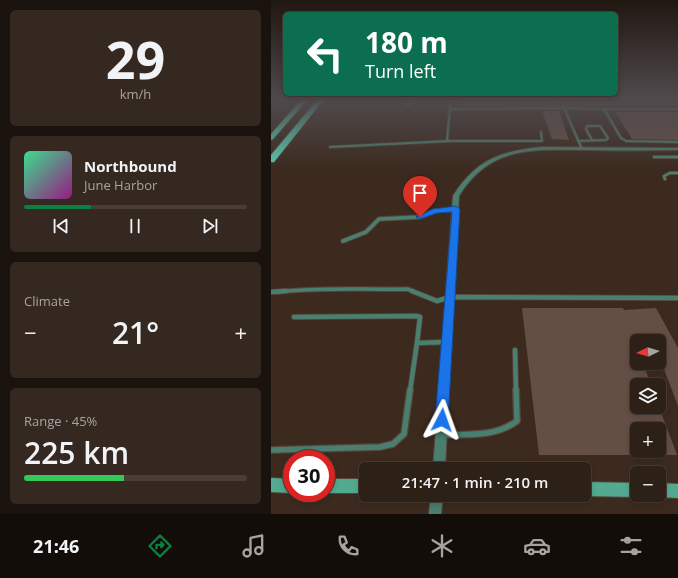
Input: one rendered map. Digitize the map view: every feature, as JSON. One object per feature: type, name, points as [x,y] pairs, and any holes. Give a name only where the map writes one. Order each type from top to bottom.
[{"type":"main road","points":[[271,138],[285,122]]},
{"type":"main road","points":[[271,160],[302,122]]},
{"type":"main road","points":[[271,485],[283,486]]},
{"type":"main road","points":[[335,486],[359,486]]},
{"type":"main road","points":[[591,489],[630,490]]},
{"type":"main road","points":[[666,490],[678,491]]},
{"type":"street","points":[[439,462],[456,196],[464,183],[473,173],[492,160],[515,153],[543,148],[678,150]]},
{"type":"street","points":[[435,514],[436,502]]},
{"type":"lane","points":[[449,122],[447,140],[449,141]]},
{"type":"lane","points":[[570,122],[582,149]]},
{"type":"lane","points":[[612,122],[621,138],[626,140],[678,142]]},
{"type":"lane","points":[[578,140],[586,141],[606,140],[608,138],[600,126],[587,126],[586,129],[592,140]]},
{"type":"lane","points":[[330,146],[449,141],[542,141],[541,132]]},
{"type":"lane","points":[[586,141],[590,149]]},
{"type":"lane","points":[[654,157],[678,157]]},
{"type":"lane","points":[[665,179],[664,176],[670,173],[678,173]]},
{"type":"lane","points":[[343,241],[366,232],[379,219],[420,217],[436,211],[456,209]]},
{"type":"lane","points":[[271,292],[311,288],[334,290],[408,289],[437,301],[450,297],[678,298]]},
{"type":"lane","points":[[271,450],[391,446],[404,434],[420,317],[294,317]]},
{"type":"lane","points":[[417,343],[447,342]]},
{"type":"lane","points":[[441,436],[502,431],[511,427],[517,421],[515,350]]},
{"type":"building","points":[[546,122],[563,122],[569,140],[552,139]]},
{"type":"building","points":[[621,122],[678,122],[678,140],[632,139]]},
{"type":"building","points":[[522,308],[623,308],[624,310],[656,308],[678,348],[678,406],[664,370],[666,370],[666,334],[630,334],[630,370],[646,370],[648,378],[630,378],[630,414],[662,414],[665,422],[630,422],[630,455],[539,455]]},
{"type":"building","points":[[666,426],[677,455],[666,455]]},
{"type":"route","points":[[420,217],[436,211],[456,209],[442,420]]}]
